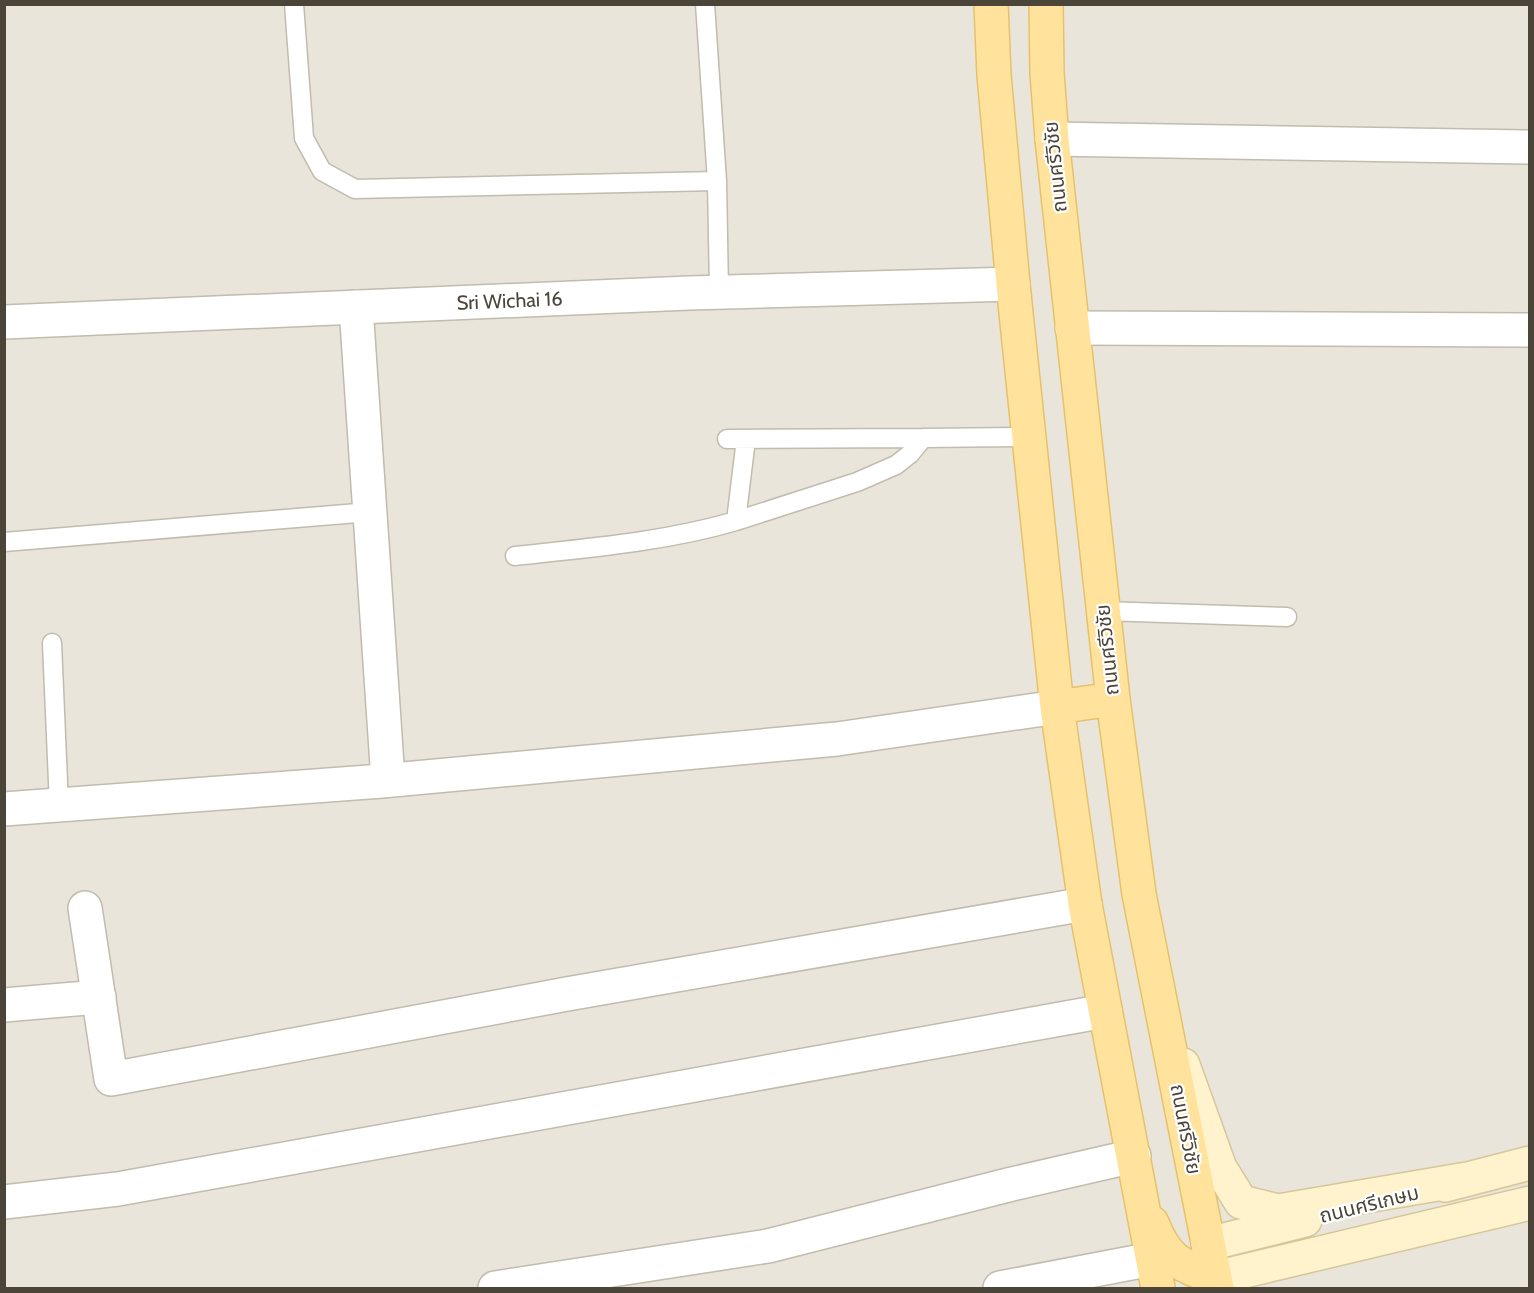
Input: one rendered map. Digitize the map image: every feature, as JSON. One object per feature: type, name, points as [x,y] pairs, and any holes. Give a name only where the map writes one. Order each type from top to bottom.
[{"type":"main road","points":[[991,4],[994,75],[1013,284],[1057,707],[1085,904],[1155,1274]]},
{"type":"main road","name":"ถนนศรีวิชัย","points":[[1046,4],[1047,74],[1052,139],[1113,699],[1139,894],[1161,1004],[1203,1274]]},
{"type":"main road","points":[[1057,707],[1113,699]]},
{"type":"main road","points":[[1161,1004],[1220,1168],[1241,1202],[1278,1211],[1467,1179]]},
{"type":"main road","name":"ถนนศรีเกษม","points":[[1203,1274],[1467,1179],[1530,1163]]},
{"type":"main road","points":[[1140,1190],[1160,1244],[1177,1262],[1203,1274]]},
{"type":"main road","name":"ถนนศรีเกษม","points":[[1203,1274],[1530,1203]]},
{"type":"main road","points":[[1272,1288],[1473,1217]]},
{"type":"street","points":[[1052,139],[1530,147]]},
{"type":"street","name":"Sri Wichai 16","points":[[4,322],[719,292],[1013,284]]},
{"type":"street","points":[[356,308],[388,780]]},
{"type":"street","points":[[1072,328],[1530,330]]},
{"type":"street","points":[[4,809],[388,780],[837,739],[1057,707]]},
{"type":"street","points":[[85,908],[111,1079],[567,994],[1085,904]]},
{"type":"street","points":[[4,1005],[99,996]]},
{"type":"street","points":[[4,1202],[118,1189],[1105,1011]]},
{"type":"street","points":[[495,1288],[768,1246],[1012,1184],[1134,1156]]},
{"type":"street","points":[[1000,1288],[1155,1274]]},
{"type":"lane","points":[[294,4],[304,138],[322,171],[356,189],[717,181]]},
{"type":"lane","points":[[705,4],[717,181],[719,292]]},
{"type":"lane","points":[[727,439],[1029,437]]},
{"type":"lane","points":[[515,556],[629,543],[716,527],[857,482],[896,465],[910,454],[923,438]]},
{"type":"lane","points":[[736,521],[746,440]]},
{"type":"lane","points":[[4,542],[370,512]]},
{"type":"lane","points":[[1103,611],[1287,617]]},
{"type":"lane","points":[[52,643],[59,805]]},
{"type":"shaded area","points":[[5,5],[1529,5],[1529,1288],[5,1288]]}]
